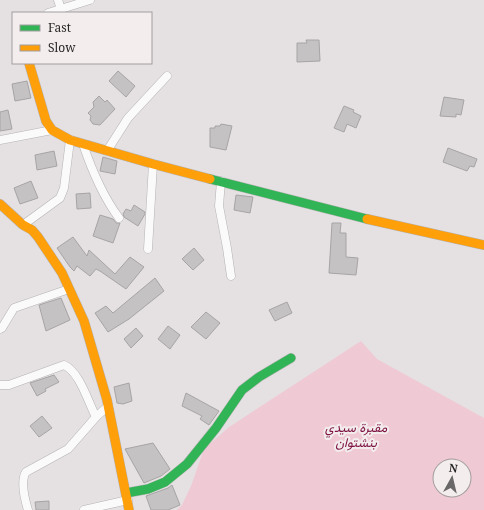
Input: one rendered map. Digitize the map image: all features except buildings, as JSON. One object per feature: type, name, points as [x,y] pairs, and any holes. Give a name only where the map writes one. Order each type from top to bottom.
[{"type":"street","points":[[58,0],[61,9]]},
{"type":"street","points":[[51,12],[90,0]]},
{"type":"street","points":[[29,64],[46,121],[52,130],[70,140],[153,164],[358,217],[484,245]]},
{"type":"street","points":[[107,151],[128,118],[167,76]]},
{"type":"street","points":[[0,140],[52,130]]},
{"type":"street","points":[[23,225],[60,198],[64,188],[70,140]]},
{"type":"street","points":[[83,144],[92,172],[104,196],[119,218]]},
{"type":"street","points":[[148,249],[153,164]]},
{"type":"street","points":[[221,182],[218,206],[231,276]]},
{"type":"street","points":[[2,209],[32,230],[38,237],[62,273],[84,321],[108,406],[129,510]]},
{"type":"street","points":[[0,329],[14,308],[69,289]]},
{"type":"street","points":[[84,510],[127,497],[165,482],[187,464],[216,428],[242,390],[259,377],[291,358]]},
{"type":"street","points":[[0,385],[9,385],[64,365],[70,367],[78,377],[96,417]]},
{"type":"street","points":[[28,510],[24,476],[26,472],[68,449],[96,417],[108,406]]},
{"type":"green space","name":"مقبرة سيدي بنشتوان","points":[[361,341],[377,359],[484,418],[484,510],[177,510],[182,505],[191,486],[204,449],[229,427]]},
{"type":"traffic: fast","points":[[210,179],[367,219]]},
{"type":"traffic: fast","points":[[126,493],[148,489],[165,482],[187,464],[216,428],[242,390],[259,377],[291,358]]},
{"type":"traffic: slow","points":[[29,64],[46,121],[52,130],[70,140],[210,179]]},
{"type":"traffic: slow","points":[[0,204],[23,225],[32,230],[38,237],[62,273],[84,321],[107,400],[129,510]]},
{"type":"traffic: slow","points":[[367,219],[484,245]]}]
